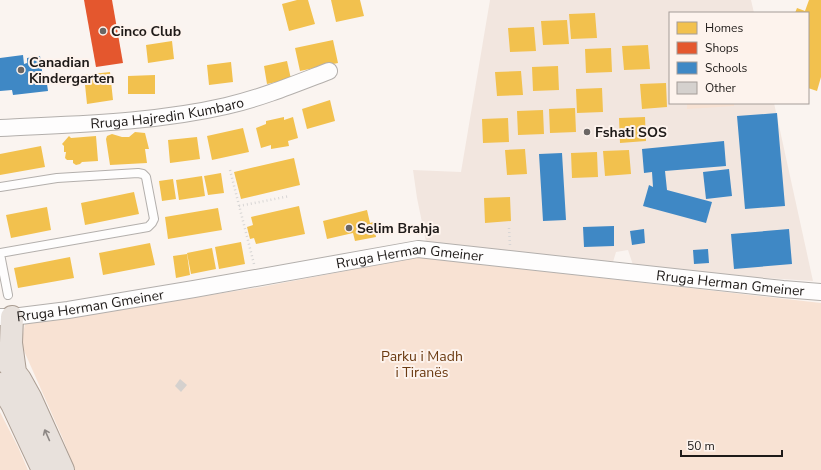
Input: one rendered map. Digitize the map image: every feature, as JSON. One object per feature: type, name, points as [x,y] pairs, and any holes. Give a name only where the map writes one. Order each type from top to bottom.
[{"type":"main road","points":[[6,317],[11,343],[8,379]]},
{"type":"main road","points":[[0,353],[8,379],[12,404],[43,470]]},
{"type":"main road","points":[[8,379],[30,397],[63,470]]},
{"type":"street","name":"Rruga Hajredin Kumbaro","points":[[0,128],[116,121],[196,112],[257,98],[329,71]]},
{"type":"street","name":"Rruga Herman Gmeiner","points":[[6,317],[68,310],[418,249],[821,292]]},
{"type":"lane","points":[[0,187],[57,178],[138,173],[143,174],[146,177],[154,219],[148,227],[0,254],[8,295]]},
{"type":"path","points":[[230,170],[250,250]]},
{"type":"path","points":[[239,206],[290,196]]},
{"type":"shaded area","points":[[490,0],[751,0],[754,12],[669,12],[669,104],[774,104],[813,281],[718,275],[633,265],[628,250],[616,252],[613,262],[426,242],[413,170],[461,172]]},
{"type":"green space","points":[[687,104],[734,104],[734,106],[687,109]]},
{"type":"green space","name":"Parku i Madh i Tiranës","points":[[418,257],[821,303],[821,470],[75,470],[21,344],[25,324],[261,287]]},
{"type":"green space","points":[[0,412],[18,447],[28,470],[0,470]]},
{"type":"building: Homes","points":[[297,0],[308,0],[315,24],[289,31],[282,4]]},
{"type":"building: Homes","points":[[331,0],[360,0],[364,16],[336,22]]},
{"type":"building: Homes","points":[[809,0],[821,0],[821,77],[817,91],[809,88],[809,12],[795,12],[797,8],[805,11]]},
{"type":"building: Homes","points":[[595,13],[597,38],[571,39],[569,14]]},
{"type":"building: Homes","points":[[567,20],[569,44],[543,45],[541,21]]},
{"type":"building: Homes","points":[[534,27],[536,51],[510,52],[508,28]]},
{"type":"building: Homes","points":[[333,40],[338,63],[300,71],[295,48]]},
{"type":"building: Homes","points":[[172,41],[174,59],[148,63],[146,45]]},
{"type":"building: Homes","points":[[648,45],[650,69],[624,70],[622,46]]},
{"type":"building: Homes","points":[[611,48],[612,72],[586,73],[585,49]]},
{"type":"building: Homes","points":[[287,61],[291,79],[267,84],[264,66]]},
{"type":"building: Homes","points":[[231,62],[233,82],[209,85],[207,65]]},
{"type":"building: Homes","points":[[558,66],[559,90],[533,91],[532,67]]},
{"type":"building: Homes","points":[[521,71],[523,95],[497,96],[495,72]]},
{"type":"building: Homes","points":[[110,72],[113,100],[87,104],[84,75]]},
{"type":"building: Homes","points":[[155,75],[155,94],[128,94],[128,76]]},
{"type":"building: Homes","points":[[666,83],[667,107],[642,109],[640,84]]},
{"type":"building: Homes","points":[[602,88],[603,112],[577,113],[576,89]]},
{"type":"building: Homes","points":[[330,100],[335,121],[307,129],[302,109]]},
{"type":"building: Homes","points":[[575,108],[576,132],[550,133],[549,109]]},
{"type":"building: Homes","points":[[543,110],[544,134],[518,135],[517,111]]},
{"type":"building: Homes","points":[[284,117],[284,120],[293,117],[298,138],[288,141],[289,146],[271,149],[271,145],[261,148],[256,128],[266,124],[266,121]]},
{"type":"building: Homes","points":[[645,117],[646,141],[620,143],[619,118]]},
{"type":"building: Homes","points":[[508,118],[509,142],[483,143],[482,119]]},
{"type":"building: Homes","points":[[243,128],[249,152],[212,160],[207,136]]},
{"type":"building: Homes","points":[[135,132],[145,133],[149,149],[145,149],[147,163],[110,165],[106,139],[107,136],[112,134],[122,137],[129,137]]},
{"type":"building: Homes","points":[[69,136],[71,138],[96,136],[98,161],[82,162],[76,165],[73,163],[73,160],[67,160],[65,158],[66,152],[64,152],[64,146],[62,144]]},
{"type":"building: Homes","points":[[197,137],[200,159],[170,163],[168,140]]},
{"type":"building: Homes","points":[[41,146],[45,167],[0,175],[0,154]]},
{"type":"building: Homes","points":[[525,149],[527,174],[507,175],[505,150]]},
{"type":"building: Homes","points":[[629,150],[631,174],[605,176],[603,151]]},
{"type":"building: Homes","points":[[597,152],[598,177],[572,178],[571,153]]},
{"type":"building: Homes","points":[[294,158],[300,185],[241,199],[234,172]]},
{"type":"building: Homes","points":[[221,173],[224,193],[208,195],[204,176]]},
{"type":"building: Homes","points":[[202,176],[205,196],[179,200],[176,180]]},
{"type":"building: Homes","points":[[173,179],[176,199],[162,201],[159,181]]},
{"type":"building: Homes","points":[[134,192],[139,214],[85,225],[81,203]]},
{"type":"building: Homes","points":[[510,197],[511,221],[485,223],[484,198]]},
{"type":"building: Homes","points":[[299,206],[305,234],[256,244],[254,238],[250,239],[247,227],[253,225],[251,217]]},
{"type":"building: Homes","points":[[47,207],[51,230],[11,238],[6,215]]},
{"type":"building: Homes","points":[[218,208],[222,230],[168,239],[165,217]]},
{"type":"building: Homes","name":"Selim Brahja","points":[[367,210],[370,223],[373,222],[376,237],[355,241],[353,233],[327,239],[323,221]]},
{"type":"building: Homes","points":[[241,242],[245,264],[219,269],[215,247]]},
{"type":"building: Homes","points":[[150,243],[155,265],[103,275],[99,253]]},
{"type":"building: Homes","points":[[212,248],[216,269],[191,274],[187,253]]},
{"type":"building: Homes","points":[[187,254],[190,275],[176,278],[173,256]]},
{"type":"building: Homes","points":[[70,257],[74,278],[18,288],[14,268]]},
{"type":"building: Shops","name":"Cinco Club","points":[[84,0],[112,0],[123,63],[96,67]]},
{"type":"building: Schools","name":"Canadian Kindergarten","points":[[23,55],[24,64],[27,63],[27,58],[40,56],[43,78],[46,77],[48,91],[13,95],[12,90],[0,91],[0,58]]},
{"type":"building: Schools","points":[[777,113],[785,206],[745,209],[737,116]]},
{"type":"building: Schools","points":[[724,141],[726,166],[665,171],[667,190],[712,202],[706,223],[643,206],[649,185],[653,187],[652,172],[644,173],[642,149]]},
{"type":"building: Schools","points":[[562,153],[566,220],[543,221],[539,154]]},
{"type":"building: Schools","points":[[729,169],[732,196],[706,199],[703,172]]},
{"type":"building: Schools","points":[[614,226],[614,246],[584,247],[583,227]]},
{"type":"building: Schools","points":[[644,229],[645,243],[632,245],[630,231]]},
{"type":"building: Schools","points":[[789,229],[792,264],[734,269],[731,234]]},
{"type":"building: Schools","points":[[708,249],[709,263],[694,264],[693,250]]},
{"type":"building: Other","points":[[180,379],[187,385],[181,392],[175,386]]},
{"type":"place","name":"Cinco Club","points":[[103,31]]},
{"type":"place","name":"Canadian Kindergarten","points":[[21,70]]},
{"type":"place","name":"Fshati SOS","points":[[587,132]]},
{"type":"place","name":"Selim Brahja","points":[[349,228]]}]
